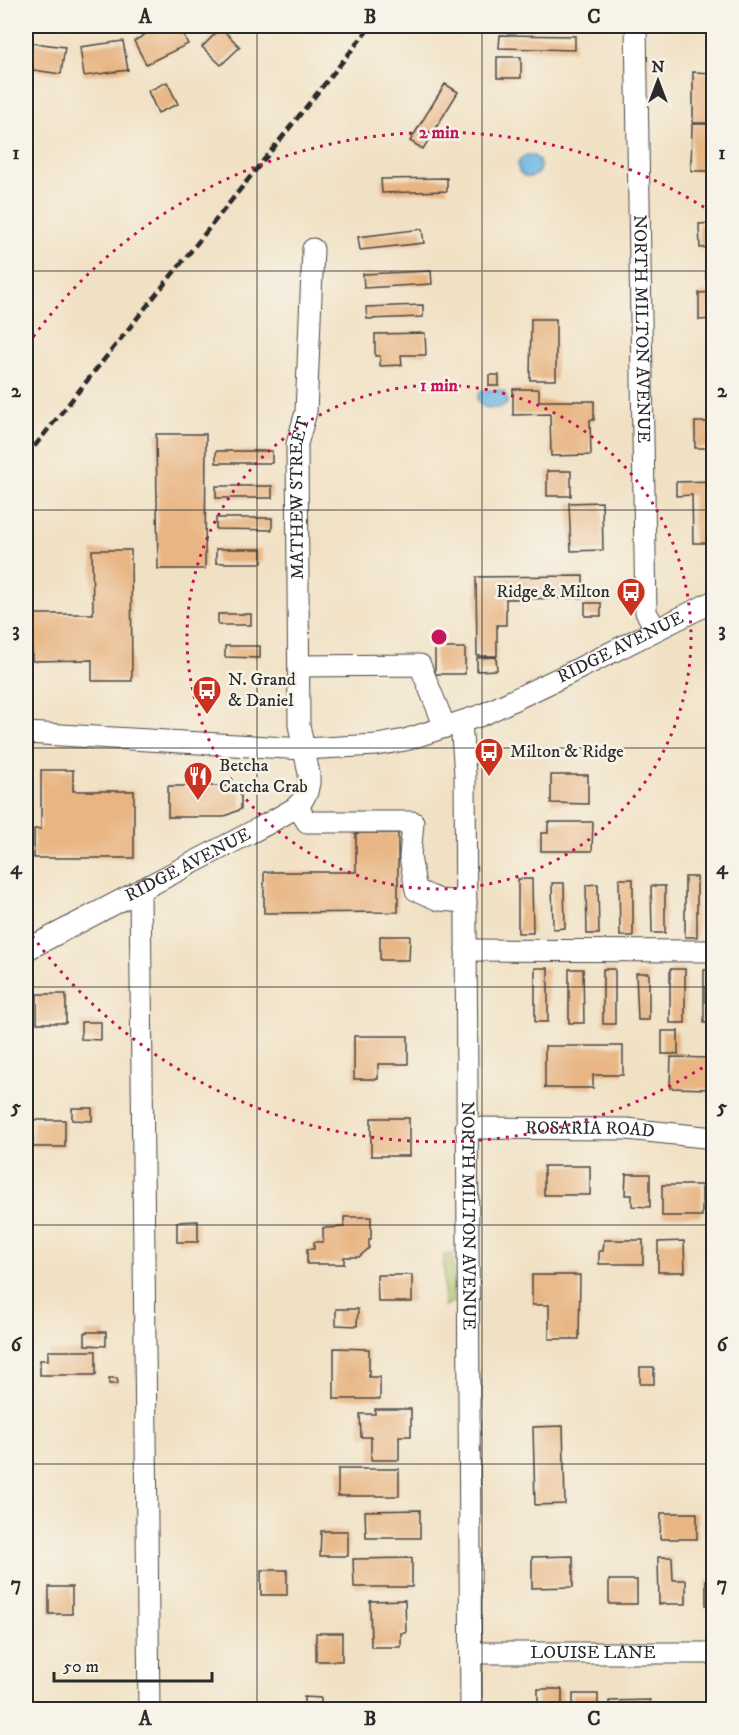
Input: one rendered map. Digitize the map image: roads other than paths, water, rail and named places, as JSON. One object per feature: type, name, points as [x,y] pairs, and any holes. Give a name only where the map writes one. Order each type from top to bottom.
[{"type":"street","name":"NORTH MILTON AVENUE","points":[[636,26],[646,612],[656,630]]},
{"type":"street","name":"MATHEW STREET","points":[[304,749],[299,725],[297,444],[306,412],[313,249]]},
{"type":"street","name":"RIDGE AVENUE","points":[[26,733],[304,749],[377,745],[405,740],[482,715],[714,601]]},
{"type":"street","name":"NORTH MILTON AVENUE","points":[[299,666],[420,665],[453,725],[465,776],[471,1710]]},
{"type":"street","points":[[304,749],[309,783],[307,792],[297,806],[308,822],[413,822],[410,857],[416,890],[439,900],[466,902]]},
{"type":"street","name":"RIDGE AVENUE","points":[[26,950],[297,806]]},
{"type":"street","points":[[140,891],[149,1710]]},
{"type":"street","points":[[466,950],[714,951]]},
{"type":"street","name":"ROSARIA ROAD","points":[[466,1128],[627,1129],[714,1138]]},
{"type":"street","name":"LOUISE LANE","points":[[471,1653],[714,1653]]},
{"type":"water","points":[[529,155],[537,158],[540,166],[537,174],[529,177],[521,174],[518,166],[521,158]]},
{"type":"water","points":[[484,390],[504,392],[507,404],[495,408],[482,406],[477,399],[480,392]]},
{"type":"railway","points":[[26,457],[371,26]]},
{"type":"place","name":"Ridge & Milton","points":[[631,618]]},
{"type":"place","name":"N. Grand & Daniel","points":[[207,716]]},
{"type":"place","name":"Milton & Ridge","points":[[489,778]]},
{"type":"place","name":"Betcha Catcha Crab","points":[[198,802]]}]
